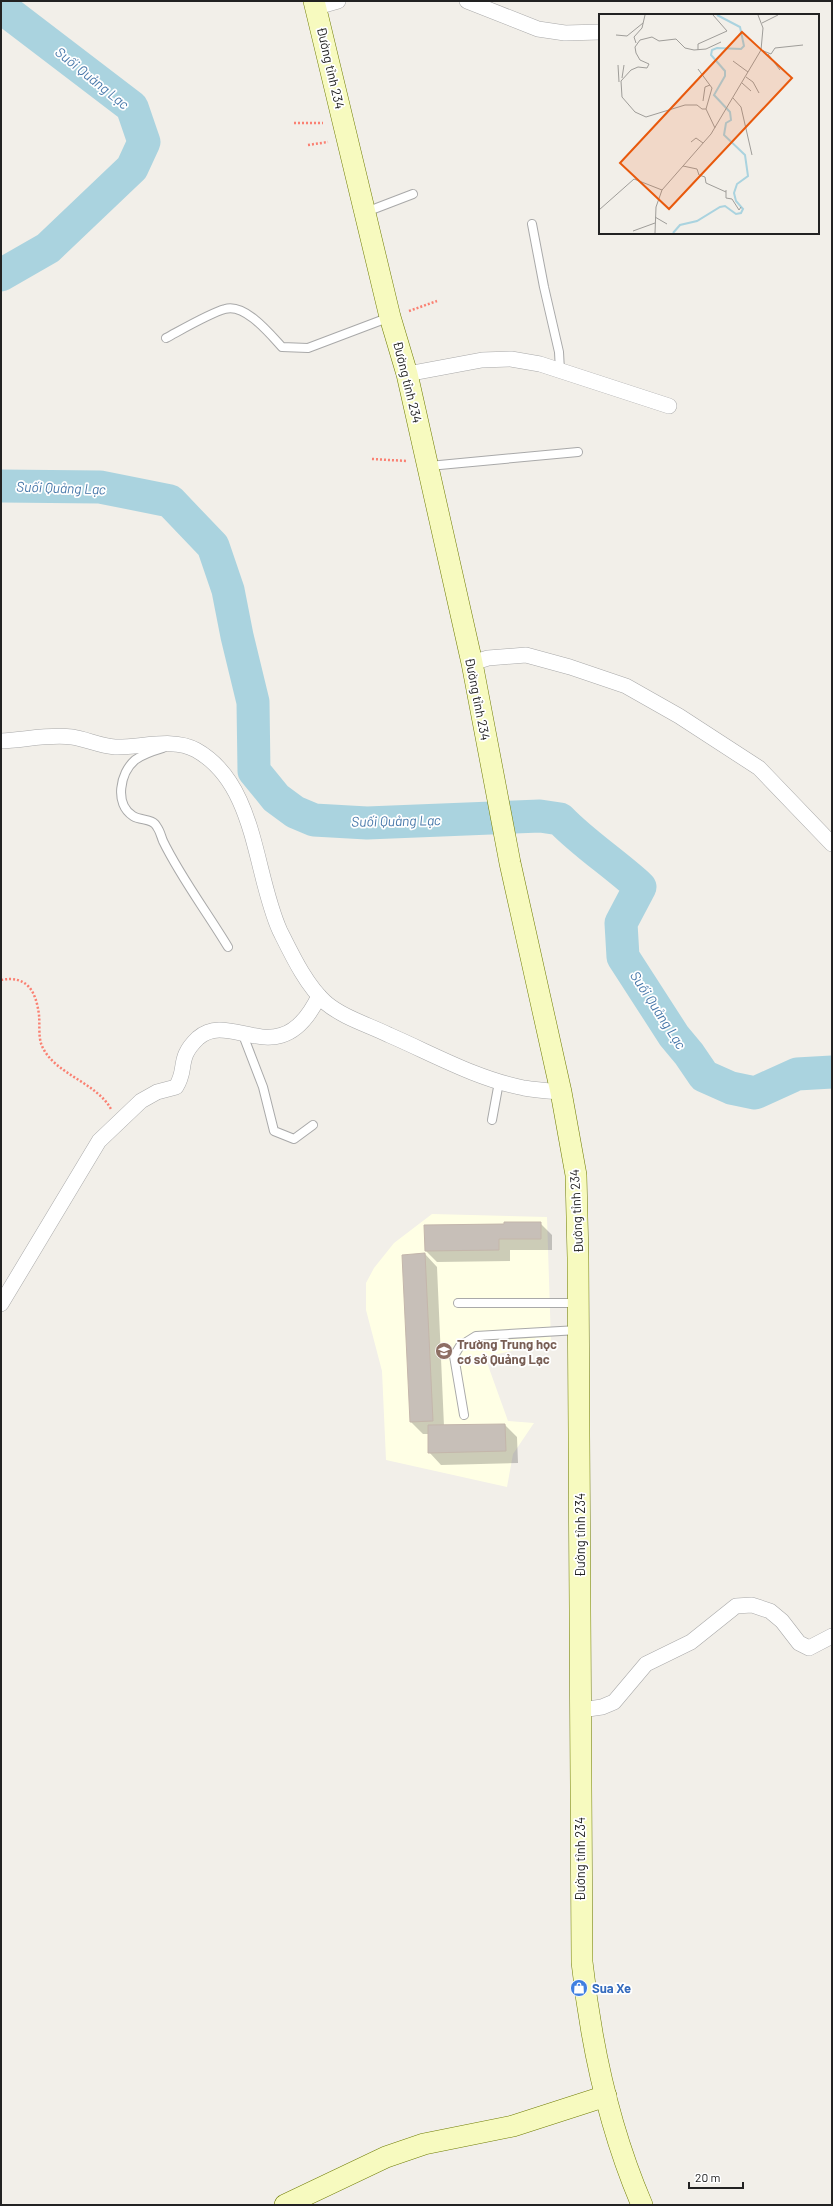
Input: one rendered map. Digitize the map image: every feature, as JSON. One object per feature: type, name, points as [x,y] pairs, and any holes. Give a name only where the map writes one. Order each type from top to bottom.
[{"type":"main road","name":"Đường tỉnh 234","points":[[316,4],[390,316],[407,374],[428,464],[472,663],[510,863],[561,1092],[576,1175],[581,1710],[580,1858],[582,1962],[593,2039],[606,2096],[619,2145],[642,2205]]},
{"type":"main road","points":[[285,2205],[386,2157],[424,2144],[513,2126],[606,2096]]},
{"type":"street","points":[[316,4],[337,1]]},
{"type":"street","points":[[467,1],[538,29],[565,33],[599,32]]},
{"type":"street","points":[[407,374],[482,360],[511,359],[540,364],[669,406]]},
{"type":"street","points":[[472,663],[510,655],[526,655],[570,667],[626,686],[679,716],[759,768],[832,844]]},
{"type":"street","points":[[1,741],[58,736],[116,747],[149,743],[190,746],[208,757],[218,766],[234,788],[252,839],[280,930],[308,982],[319,996],[340,1012],[467,1070],[499,1082],[525,1088],[561,1092]]},
{"type":"street","points":[[1,1304],[92,1151],[118,1121],[150,1095],[176,1087],[179,1082],[184,1054],[205,1032],[216,1029],[264,1038],[283,1034],[299,1025],[307,1016],[319,996]]},
{"type":"street","points":[[581,1710],[602,1707],[614,1702],[646,1664],[691,1642],[736,1606],[752,1605],[770,1611],[782,1621],[799,1643],[809,1648],[832,1636]]},
{"type":"lane","points":[[366,212],[413,194]]},
{"type":"lane","points":[[532,224],[544,287],[559,352],[560,370]]},
{"type":"lane","points":[[166,338],[226,308],[244,312],[258,322],[282,346],[301,348],[308,348],[390,316]]},
{"type":"lane","points":[[428,464],[578,452]]},
{"type":"lane","points":[[173,745],[146,754],[134,761],[122,780],[121,795],[128,811],[133,816],[150,820],[157,825],[174,861],[228,947]]},
{"type":"lane","points":[[243,1035],[263,1087],[274,1131],[294,1139],[313,1125]]},
{"type":"lane","points":[[492,1120],[499,1082]]},
{"type":"lane","points":[[458,1303],[578,1303]]},
{"type":"lane","points":[[464,1415],[454,1356],[468,1339],[476,1336],[578,1330]]},
{"type":"path","points":[[294,123],[319,124],[344,121]]},
{"type":"path","points":[[390,316],[437,302]]},
{"type":"path","points":[[372,460],[428,464]]},
{"type":"path","points":[[1,980],[17,978],[25,982],[37,1008],[41,1044],[45,1051],[68,1073],[98,1092],[118,1121]]},
{"type":"shaded area","name":"Trường Trung học cơ sở Quảng Lạc","points":[[432,1214],[547,1217],[551,1342],[485,1357],[508,1421],[534,1423],[513,1454],[507,1487],[386,1460],[382,1371],[366,1310],[366,1283],[374,1268],[394,1243]]},
{"type":"building","points":[[504,1222],[541,1222],[541,1239],[499,1239],[499,1250],[425,1251],[424,1225],[504,1224]]},
{"type":"building","points":[[425,1253],[433,1421],[410,1422],[402,1255]]},
{"type":"building","points":[[505,1424],[506,1451],[428,1453],[428,1425]]},
{"type":"waterway","name":"Suối Quảng Lạc","points":[[1,7],[132,107],[144,142],[132,168],[48,248],[1,275]]},
{"type":"waterway","name":"Suối Quảng Lạc","points":[[1,486],[100,487],[170,501],[213,546],[228,590],[237,636],[253,702],[254,771],[276,798],[295,812],[314,820],[367,823],[540,816],[560,819],[579,837],[640,887],[621,923],[623,957],[674,1036],[704,1076],[731,1088],[755,1093],[797,1074],[832,1072]]},
{"type":"place","name":"Trường Trung học cơ sở Quảng Lạc","points":[[444,1351]]},
{"type":"place","name":"Sua Xe","points":[[579,1988]]}]
